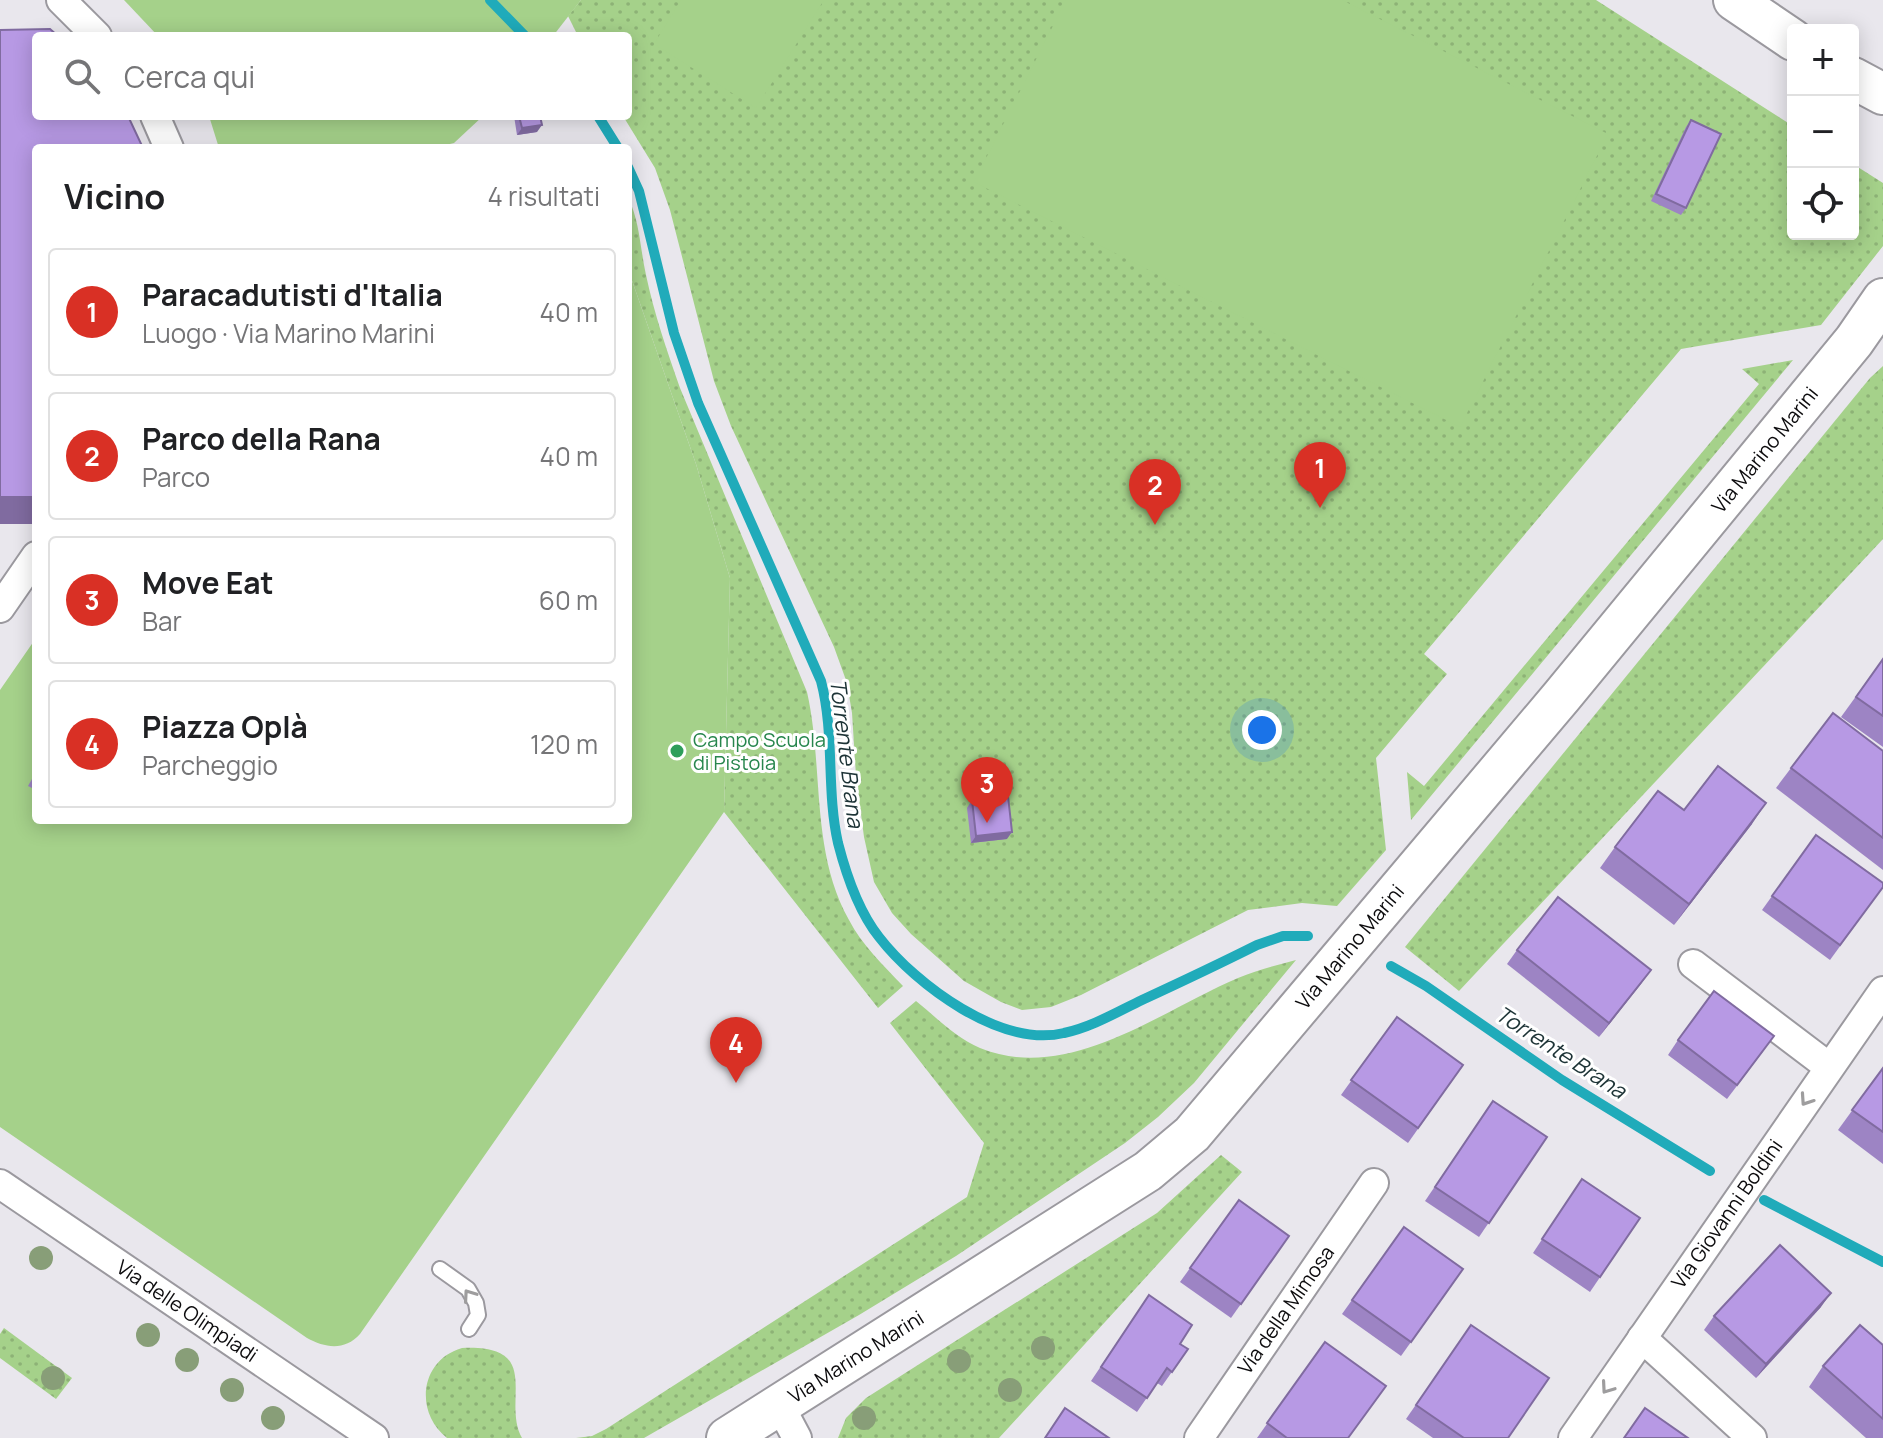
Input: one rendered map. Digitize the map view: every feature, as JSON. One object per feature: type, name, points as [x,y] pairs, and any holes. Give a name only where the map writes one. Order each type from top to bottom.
[{"type":"main road","points":[[1734,0],[1787,36]]},
{"type":"main road","name":"Via Marino Marini","points":[[727,1438],[788,1422],[1148,1171],[1192,1134],[1872,327],[1883,299]]},
{"type":"street","points":[[61,0],[93,32]]},
{"type":"street","points":[[157,120],[167,144]]},
{"type":"street","points":[[0,608],[32,562]]},
{"type":"street","points":[[1693,964],[1829,1067]]},
{"type":"street","name":"Via Giovanni Boldini","points":[[1573,1438],[1883,991]]},
{"type":"street","name":"Via della Mimosa","points":[[1199,1438],[1374,1183]]},
{"type":"street","name":"Via delle Olimpiadi","points":[[0,1184],[374,1438]]},
{"type":"street","points":[[1642,1338],[1752,1438]]},
{"type":"lane","points":[[440,1269],[472,1295],[478,1315],[469,1329]]},
{"type":"green space","points":[[124,0],[581,0],[556,32],[154,32]]},
{"type":"green space","points":[[581,0],[1596,0],[1787,122],[1787,240],[1859,240],[1859,168],[1883,183],[1883,246],[1821,325],[1681,349],[1424,654],[1447,674],[1376,758],[1386,850],[1337,906],[1302,903],[1248,910],[1081,995],[1051,1007],[1022,1010],[964,981],[911,934],[892,913],[874,882],[864,837],[847,683],[834,647],[731,426],[714,381],[670,210],[655,168],[625,120],[632,120],[632,32],[576,32],[568,16]]},
{"type":"green space","points":[[681,0],[824,0],[756,108],[654,44]]},
{"type":"green space","points":[[1066,0],[1342,0],[1608,134],[1460,427],[974,182]]},
{"type":"green space","points":[[210,120],[479,120],[450,144],[218,144]]},
{"type":"green space","points":[[632,206],[653,303],[680,388],[807,692],[823,837],[837,893],[860,938],[903,986],[878,1008],[724,812],[730,578],[696,464],[632,280]]},
{"type":"green space","name":"Campo Scuola di Pistoia","points":[[632,280],[696,464],[730,578],[724,812],[360,1334],[348,1343],[335,1346],[307,1338],[0,1127],[0,690],[32,644],[32,824],[632,824]]},
{"type":"green space","points":[[1793,360],[1411,820],[1407,772],[1424,786],[1759,384],[1742,369]]},
{"type":"green space","points":[[1883,366],[1883,539],[1459,991],[1405,947],[1870,378]]},
{"type":"green space","points":[[1296,960],[1194,1083],[1158,1117],[1125,1143],[956,1256],[644,1438],[576,1438],[592,1436],[606,1429],[967,1197],[984,1143],[890,1023],[916,1001],[954,1033],[980,1048],[1013,1057],[1046,1057],[1113,1039],[1238,978]]},
{"type":"green space","points":[[1221,1155],[1242,1172],[999,1438],[838,1438],[846,1418],[866,1398],[1157,1213]]},
{"type":"green space","points":[[4,1328],[72,1378],[56,1399],[0,1358],[0,1334]]},
{"type":"green space","points":[[462,1348],[488,1349],[503,1355],[512,1365],[517,1423],[522,1438],[447,1438],[436,1427],[426,1401],[430,1375],[437,1363]]},
{"type":"building","points":[[50,29],[53,32],[32,32],[32,120],[130,120],[141,144],[32,144],[32,497],[0,497],[0,30]]},
{"type":"building","points":[[520,120],[541,120],[542,125],[522,128]]},
{"type":"building","points":[[1691,120],[1721,134],[1686,208],[1656,194]]},
{"type":"building","points":[[1883,659],[1883,716],[1856,697]]},
{"type":"building","points":[[1833,713],[1883,751],[1883,838],[1791,768]]},
{"type":"building","points":[[1718,766],[1766,803],[1689,904],[1615,847],[1658,791],[1684,810]]},
{"type":"building","points":[[1008,796],[1012,832],[976,836],[972,800]]},
{"type":"building","points":[[1816,835],[1883,883],[1840,945],[1772,896]]},
{"type":"building","points":[[1558,897],[1651,970],[1609,1023],[1517,950]]},
{"type":"building","points":[[1714,991],[1774,1036],[1737,1085],[1678,1040]]},
{"type":"building","points":[[1397,1017],[1463,1065],[1418,1128],[1351,1080]]},
{"type":"building","points":[[1883,1068],[1883,1132],[1852,1110]]},
{"type":"building","points":[[1493,1101],[1547,1137],[1489,1223],[1435,1187]]},
{"type":"building","points":[[1582,1179],[1640,1218],[1600,1277],[1542,1239]]},
{"type":"building","points":[[1239,1200],[1289,1236],[1241,1304],[1190,1268]]},
{"type":"building","points":[[1404,1227],[1463,1269],[1411,1342],[1352,1300]]},
{"type":"building","points":[[1780,1245],[1831,1293],[1766,1364],[1714,1316]]},
{"type":"building","points":[[1149,1295],[1192,1325],[1180,1344],[1188,1349],[1172,1372],[1167,1368],[1147,1398],[1101,1367]]},
{"type":"building","points":[[1471,1325],[1549,1378],[1508,1438],[1464,1438],[1416,1405]]},
{"type":"building","points":[[1860,1325],[1883,1345],[1883,1419],[1823,1366]]},
{"type":"building","points":[[1325,1342],[1386,1386],[1348,1438],[1287,1438],[1267,1423]]},
{"type":"building","points":[[1065,1408],[1109,1438],[1045,1438]]},
{"type":"building","points":[[1645,1408],[1688,1438],[1624,1438]]},
{"type":"waterway","name":"Torrente Brana","points":[[490,0],[521,32]]},
{"type":"waterway","name":"Torrente Brana","points":[[600,120],[616,144]]},
{"type":"waterway","name":"Torrente Brana","points":[[632,176],[639,191],[674,333],[698,403],[821,681],[828,721],[834,823],[845,867],[865,916],[895,956],[962,1009],[1014,1031],[1039,1035],[1064,1033],[1094,1023],[1257,945],[1283,936],[1308,936]]},
{"type":"waterway","name":"Torrente Brana","points":[[1391,966],[1426,986],[1562,1080],[1710,1171]]},
{"type":"waterway","name":"Torrente Brana","points":[[1764,1200],[1883,1262]]},
{"type":"place","name":"Paracadutisti d'Italia","points":[[1320,508]]},
{"type":"place","name":"Parco della Rana","points":[[1155,525]]},
{"type":"place","name":"Campo Scuola di Pistoia","points":[[677,751]]},
{"type":"place","name":"Move Eat","points":[[987,823]]},
{"type":"place","name":"Piazza Oplà","points":[[736,1083]]}]
